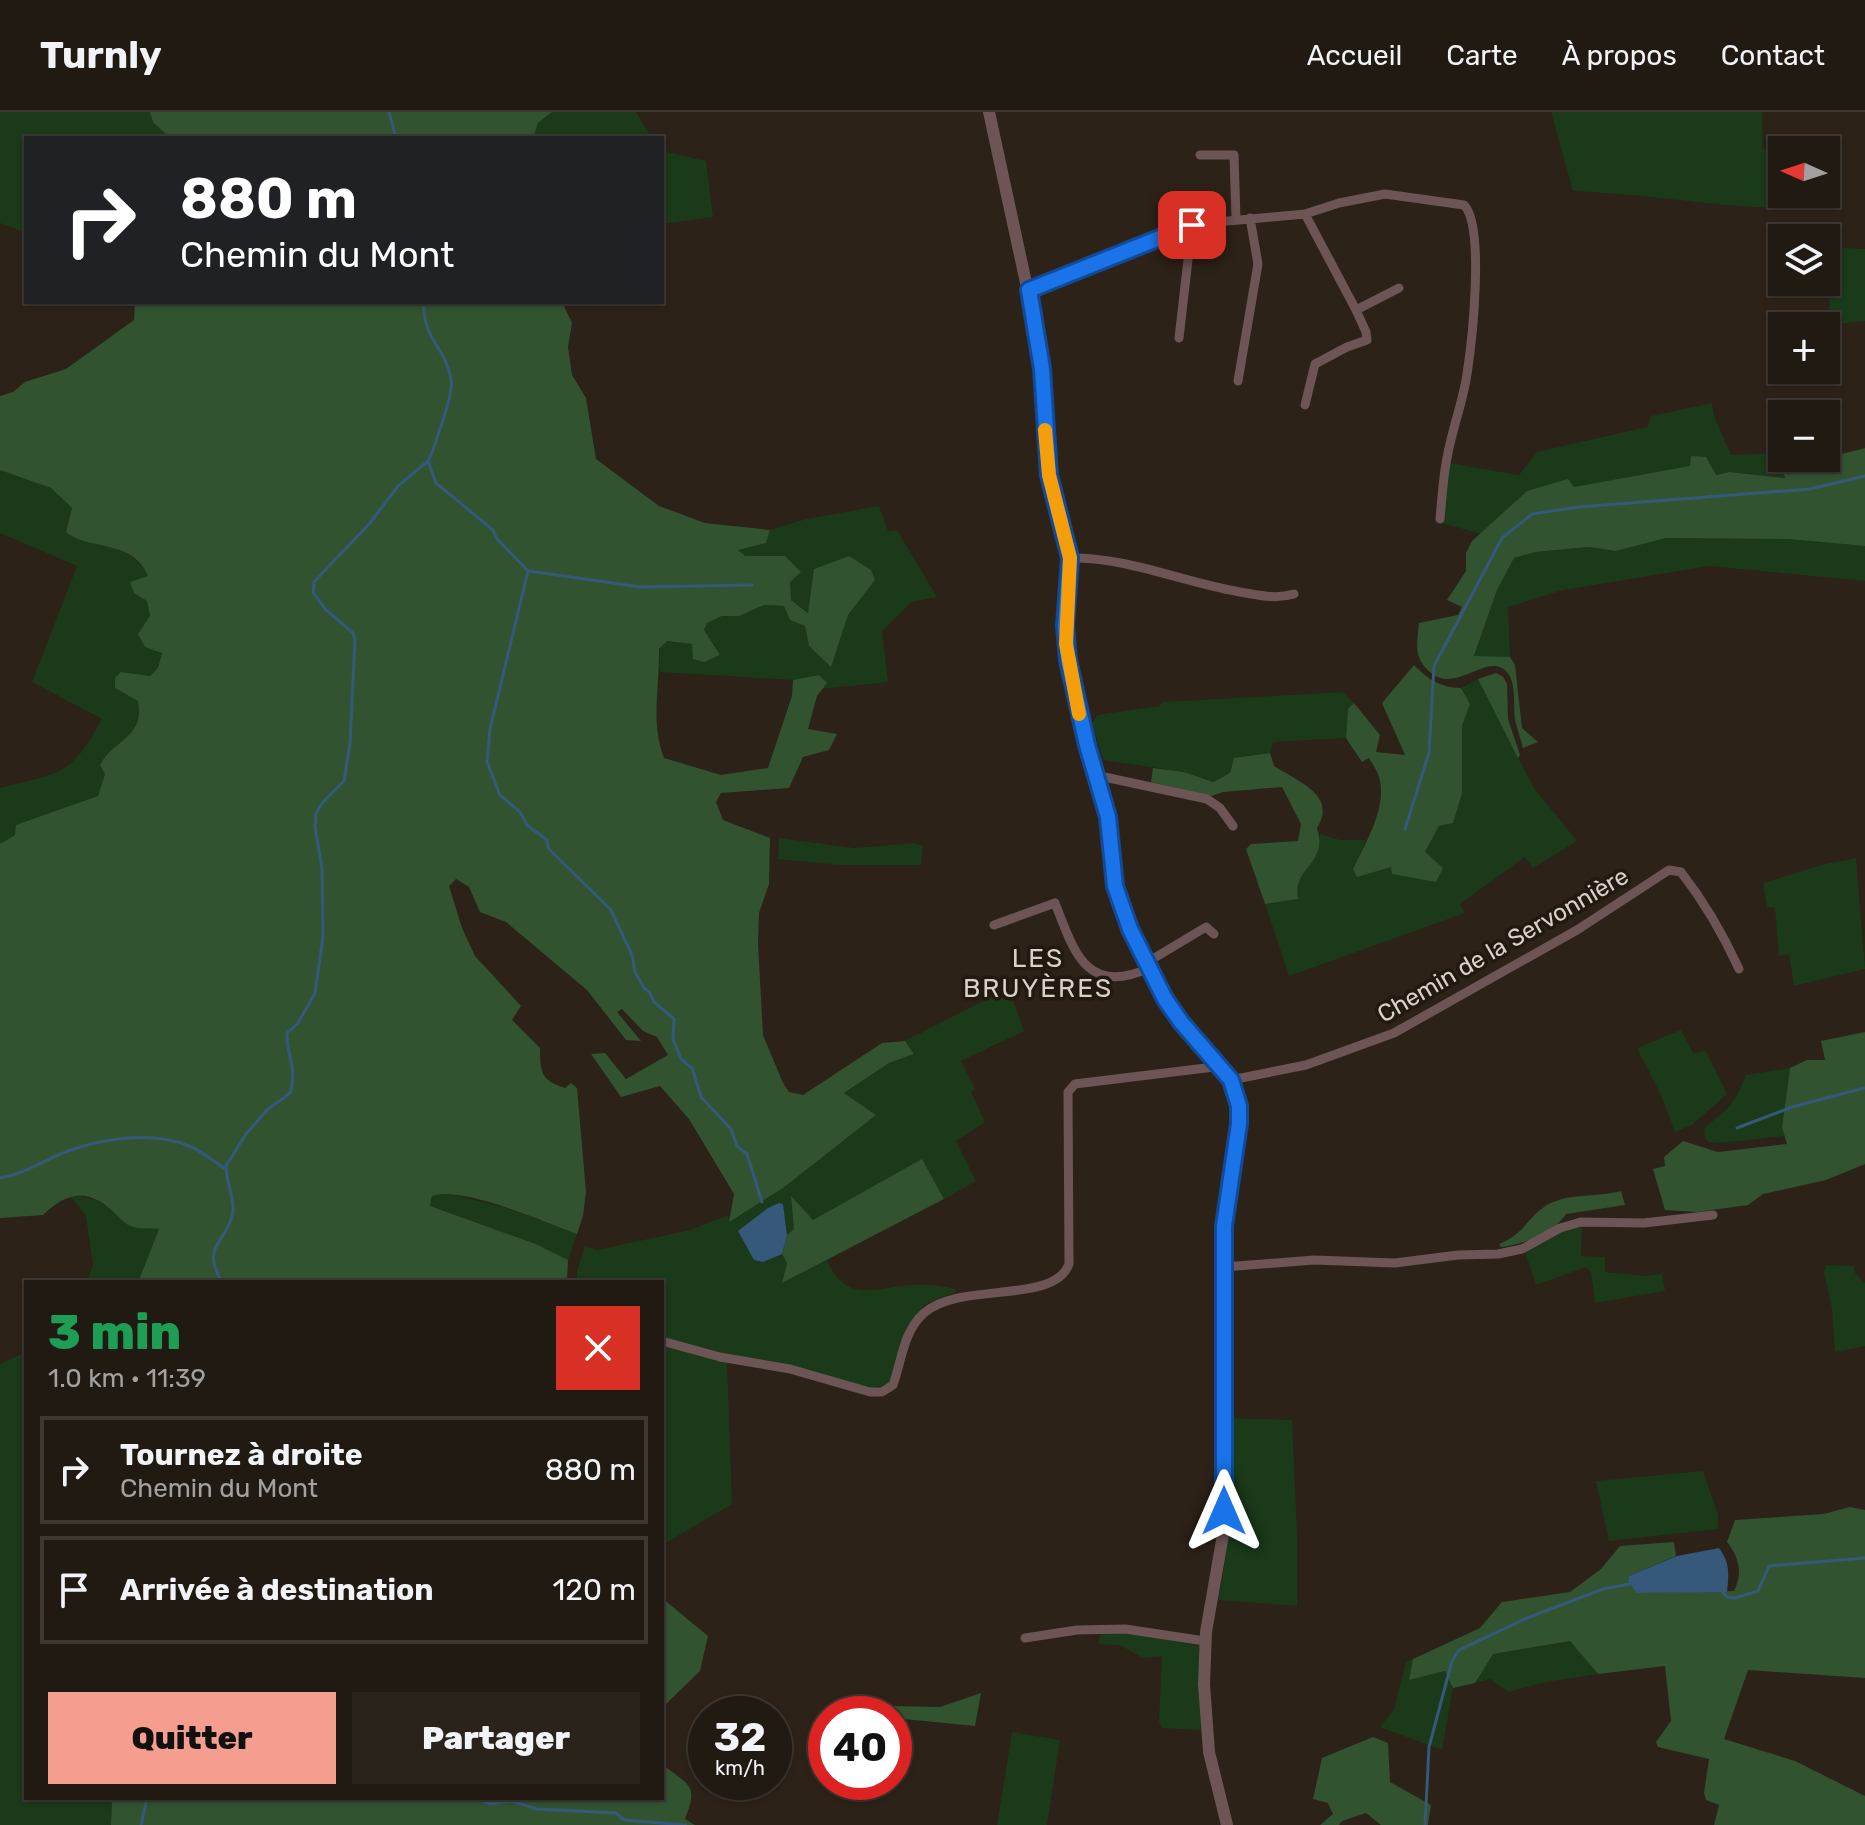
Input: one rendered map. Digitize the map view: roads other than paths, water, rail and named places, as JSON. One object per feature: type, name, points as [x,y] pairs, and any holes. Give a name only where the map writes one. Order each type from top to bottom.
[{"type":"street","points":[[989,112],[1029,290],[1042,369],[1049,475],[1070,558],[1066,644],[1080,719],[1108,817],[1115,886],[1148,966],[1172,1011],[1222,1066],[1231,1080],[1239,1106],[1239,1124],[1225,1209],[1224,1529],[1205,1641],[1205,1722],[1227,1825]]},
{"type":"street","points":[[1200,155],[1234,155],[1236,219]]},
{"type":"street","points":[[1029,290],[1192,225],[1305,214],[1339,203],[1385,194],[1464,205],[1471,216],[1475,261],[1471,338],[1467,374],[1447,456],[1440,519]]},
{"type":"street","points":[[1305,214],[1356,310],[1367,340],[1315,364],[1305,405]]},
{"type":"street","points":[[1238,381],[1258,264],[1250,218]]},
{"type":"street","points":[[1179,338],[1192,225]]},
{"type":"street","points":[[1356,310],[1399,288]]},
{"type":"street","points":[[1070,558],[1095,557],[1210,588],[1279,598],[1294,594]]},
{"type":"street","points":[[1095,775],[1207,799],[1220,808],[1233,826]]},
{"type":"street","name":"Chemin de la Servonnière","points":[[1231,1080],[1306,1065],[1394,1033],[1589,924],[1669,870],[1681,872],[1707,908],[1739,969]]},
{"type":"street","points":[[994,925],[1055,903],[1076,954],[1088,969],[1115,978],[1148,966],[1206,927],[1214,934]]},
{"type":"street","points":[[664,1342],[720,1357],[790,1369],[870,1392],[882,1392],[893,1385],[901,1351],[916,1323],[939,1302],[963,1296],[1047,1286],[1066,1273],[1069,1264],[1068,1092],[1075,1084],[1222,1066]]},
{"type":"street","points":[[1224,1267],[1332,1259],[1395,1263],[1458,1255],[1498,1254],[1522,1249],[1560,1228],[1581,1222],[1644,1223],[1713,1215]]},
{"type":"street","points":[[1025,1638],[1077,1630],[1125,1629],[1205,1641]]},
{"type":"water","points":[[779,1203],[783,1204],[787,1235],[782,1254],[763,1262],[754,1260],[738,1231]]},
{"type":"water","points":[[1719,1548],[1728,1568],[1727,1592],[1637,1593],[1628,1581],[1629,1576],[1677,1556]]},
{"type":"waterway","points":[[389,112],[395,136]]},
{"type":"waterway","points":[[221,1280],[213,1259],[233,1211],[226,1166],[246,1134],[267,1110],[290,1093],[293,1076],[287,1033],[298,1023],[315,993],[323,936],[322,868],[315,827],[316,813],[344,781],[350,743],[355,640],[353,633],[325,609],[313,592],[314,582],[370,523],[398,486],[428,461],[432,453],[448,405],[451,379],[444,358],[430,334],[424,304]]},
{"type":"waterway","points":[[428,461],[436,483],[493,530],[497,539],[528,571],[490,729],[487,762],[500,795],[520,812],[527,825],[547,840],[548,848],[611,910],[644,988],[654,1002],[674,1019],[673,1039],[681,1059],[692,1068],[701,1097],[731,1129],[737,1146],[747,1154],[762,1202]]},
{"type":"waterway","points":[[1405,829],[1429,753],[1434,666],[1502,538],[1532,514],[1579,507],[1810,489],[1865,476]]},
{"type":"waterway","points":[[529,571],[640,587],[752,585]]},
{"type":"waterway","points":[[1737,1128],[1792,1107],[1865,1088]]},
{"type":"waterway","points":[[0,1178],[82,1146],[128,1138],[175,1141],[194,1148],[226,1169]]},
{"type":"waterway","points":[[1721,1590],[1727,1597],[1735,1598],[1758,1591],[1769,1566],[1865,1558]]},
{"type":"waterway","points":[[1425,1825],[1429,1747],[1452,1661],[1459,1650],[1527,1618],[1603,1589],[1630,1584]]},
{"type":"waterway","points":[[141,1825],[147,1800]]},
{"type":"waterway","points":[[481,1800],[490,1804],[512,1801],[537,1809],[616,1813],[624,1820],[686,1825]]},
{"type":"district","name":"LES BRUYÈRES","points":[[1038,973]]}]
